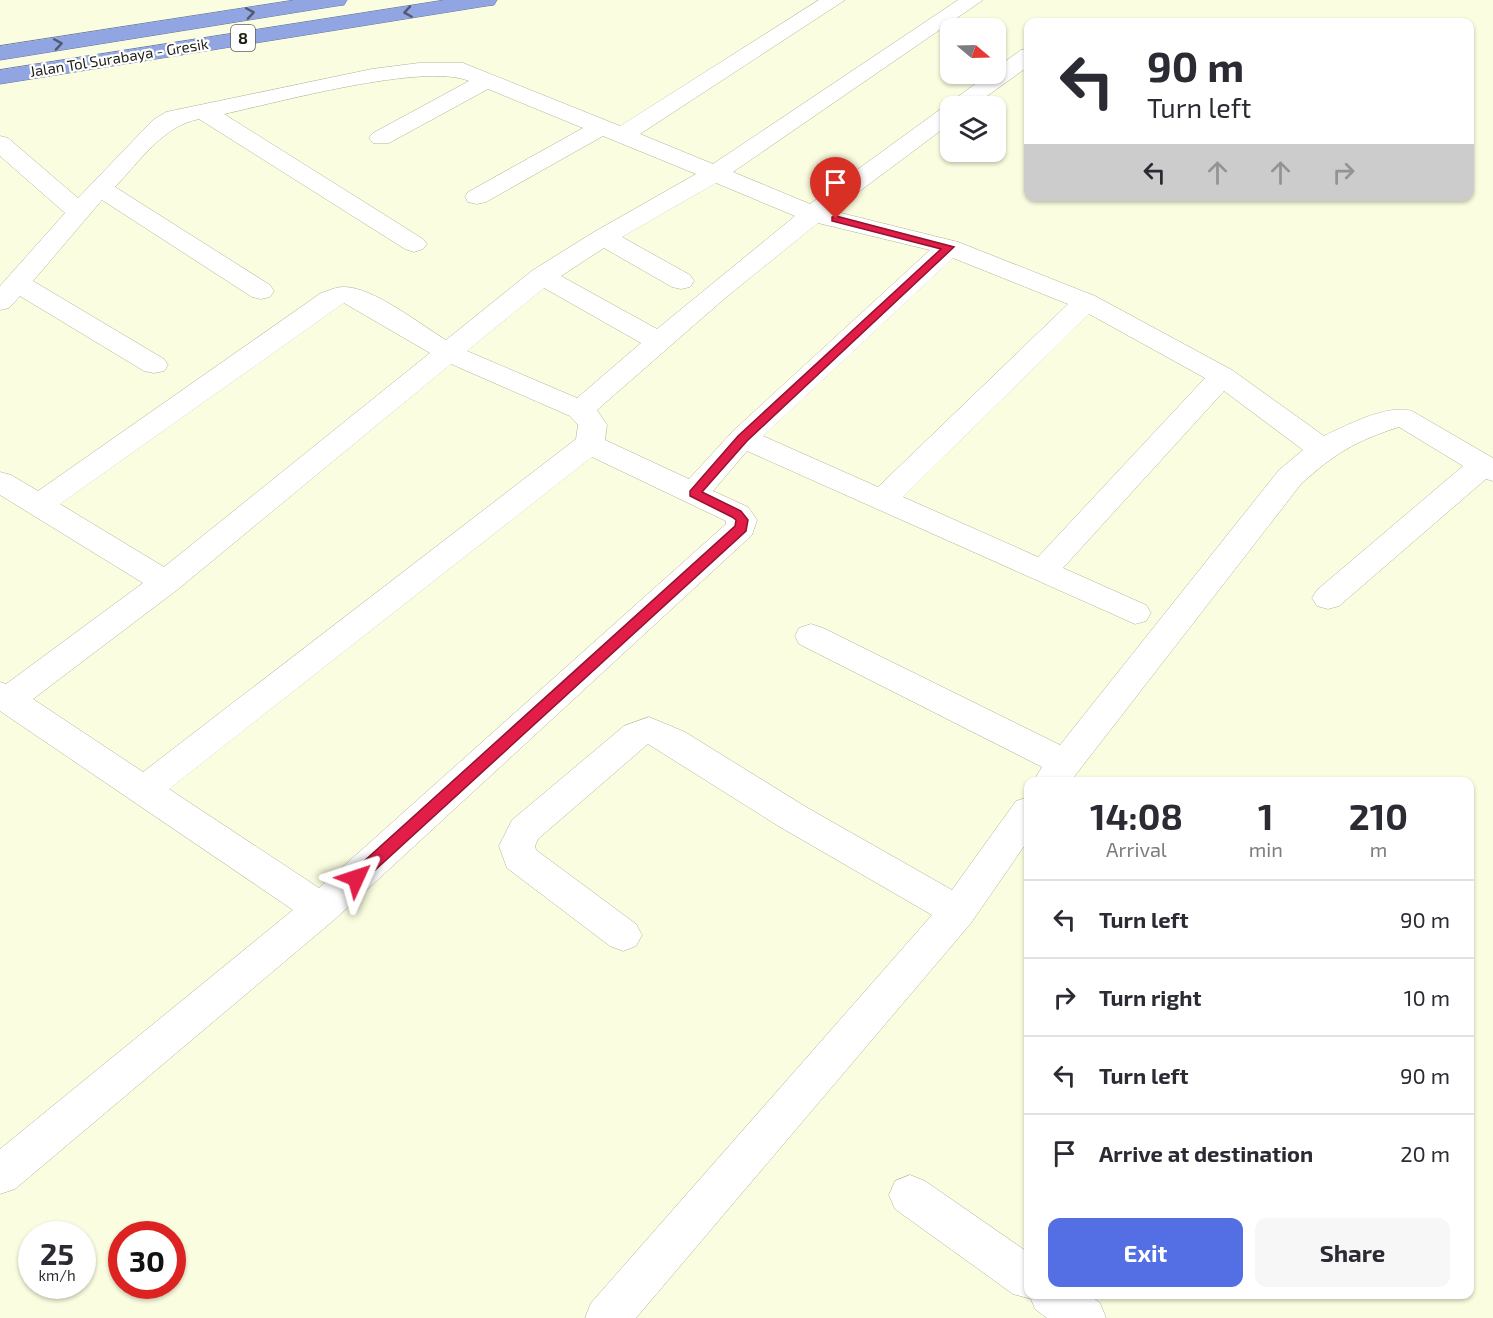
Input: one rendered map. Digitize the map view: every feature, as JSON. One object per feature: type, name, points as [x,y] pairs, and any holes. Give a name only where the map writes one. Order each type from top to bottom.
[{"type":"highway","name":"Jalan Tol Surabaya - Gresik","points":[[0,53],[336,0]]},
{"type":"highway","name":"Jalan Tol Surabaya - Gresik","points":[[0,76],[486,0]]},
{"type":"street","points":[[477,197],[611,132],[834,0]]},
{"type":"street","points":[[321,909],[4,697],[166,582],[542,276],[603,237],[716,173],[972,0]]},
{"type":"street","points":[[973,96],[1024,59]]},
{"type":"street","points":[[154,365],[8,292],[100,188],[168,120],[372,76],[419,70],[463,70],[813,214],[949,247],[1086,303],[1222,376],[1322,449]]},
{"type":"street","points":[[381,138],[487,80]]},
{"type":"street","points":[[203,111],[414,244]]},
{"type":"street","points":[[580,411],[658,340],[813,214],[940,120]]},
{"type":"street","points":[[0,143],[79,212]]},
{"type":"street","points":[[100,188],[261,291]]},
{"type":"street","points":[[603,237],[681,281]]},
{"type":"street","points":[[694,494],[743,438],[949,247]]},
{"type":"street","points":[[542,276],[658,340]]},
{"type":"street","points":[[40,504],[330,299],[343,295],[356,297],[449,353],[580,411],[594,425],[595,432],[589,444],[144,790]]},
{"type":"street","points":[[882,500],[1086,303]]},
{"type":"street","points":[[1042,573],[1222,376]]},
{"type":"street","points":[[811,636],[1057,772],[1290,477],[1322,449],[1362,429],[1402,417],[1488,468],[1328,598]]},
{"type":"street","points":[[743,438],[1135,613]]},
{"type":"street","points":[[0,1175],[321,909],[741,528],[742,520],[737,514],[589,444]]},
{"type":"street","points":[[0,482],[166,582]]},
{"type":"street","points":[[622,935],[520,858],[517,846],[525,830],[636,735],[649,730],[673,741],[793,817],[958,912]]},
{"type":"street","points":[[607,1318],[958,912],[1024,818]]},
{"type":"street","points":[[910,1195],[1024,1275]]},
{"type":"street","points":[[1058,1299],[1084,1318]]},
{"type":"route","points":[[356,878],[741,528],[742,520],[737,514],[694,494],[743,438],[949,247],[836,219]]}]
